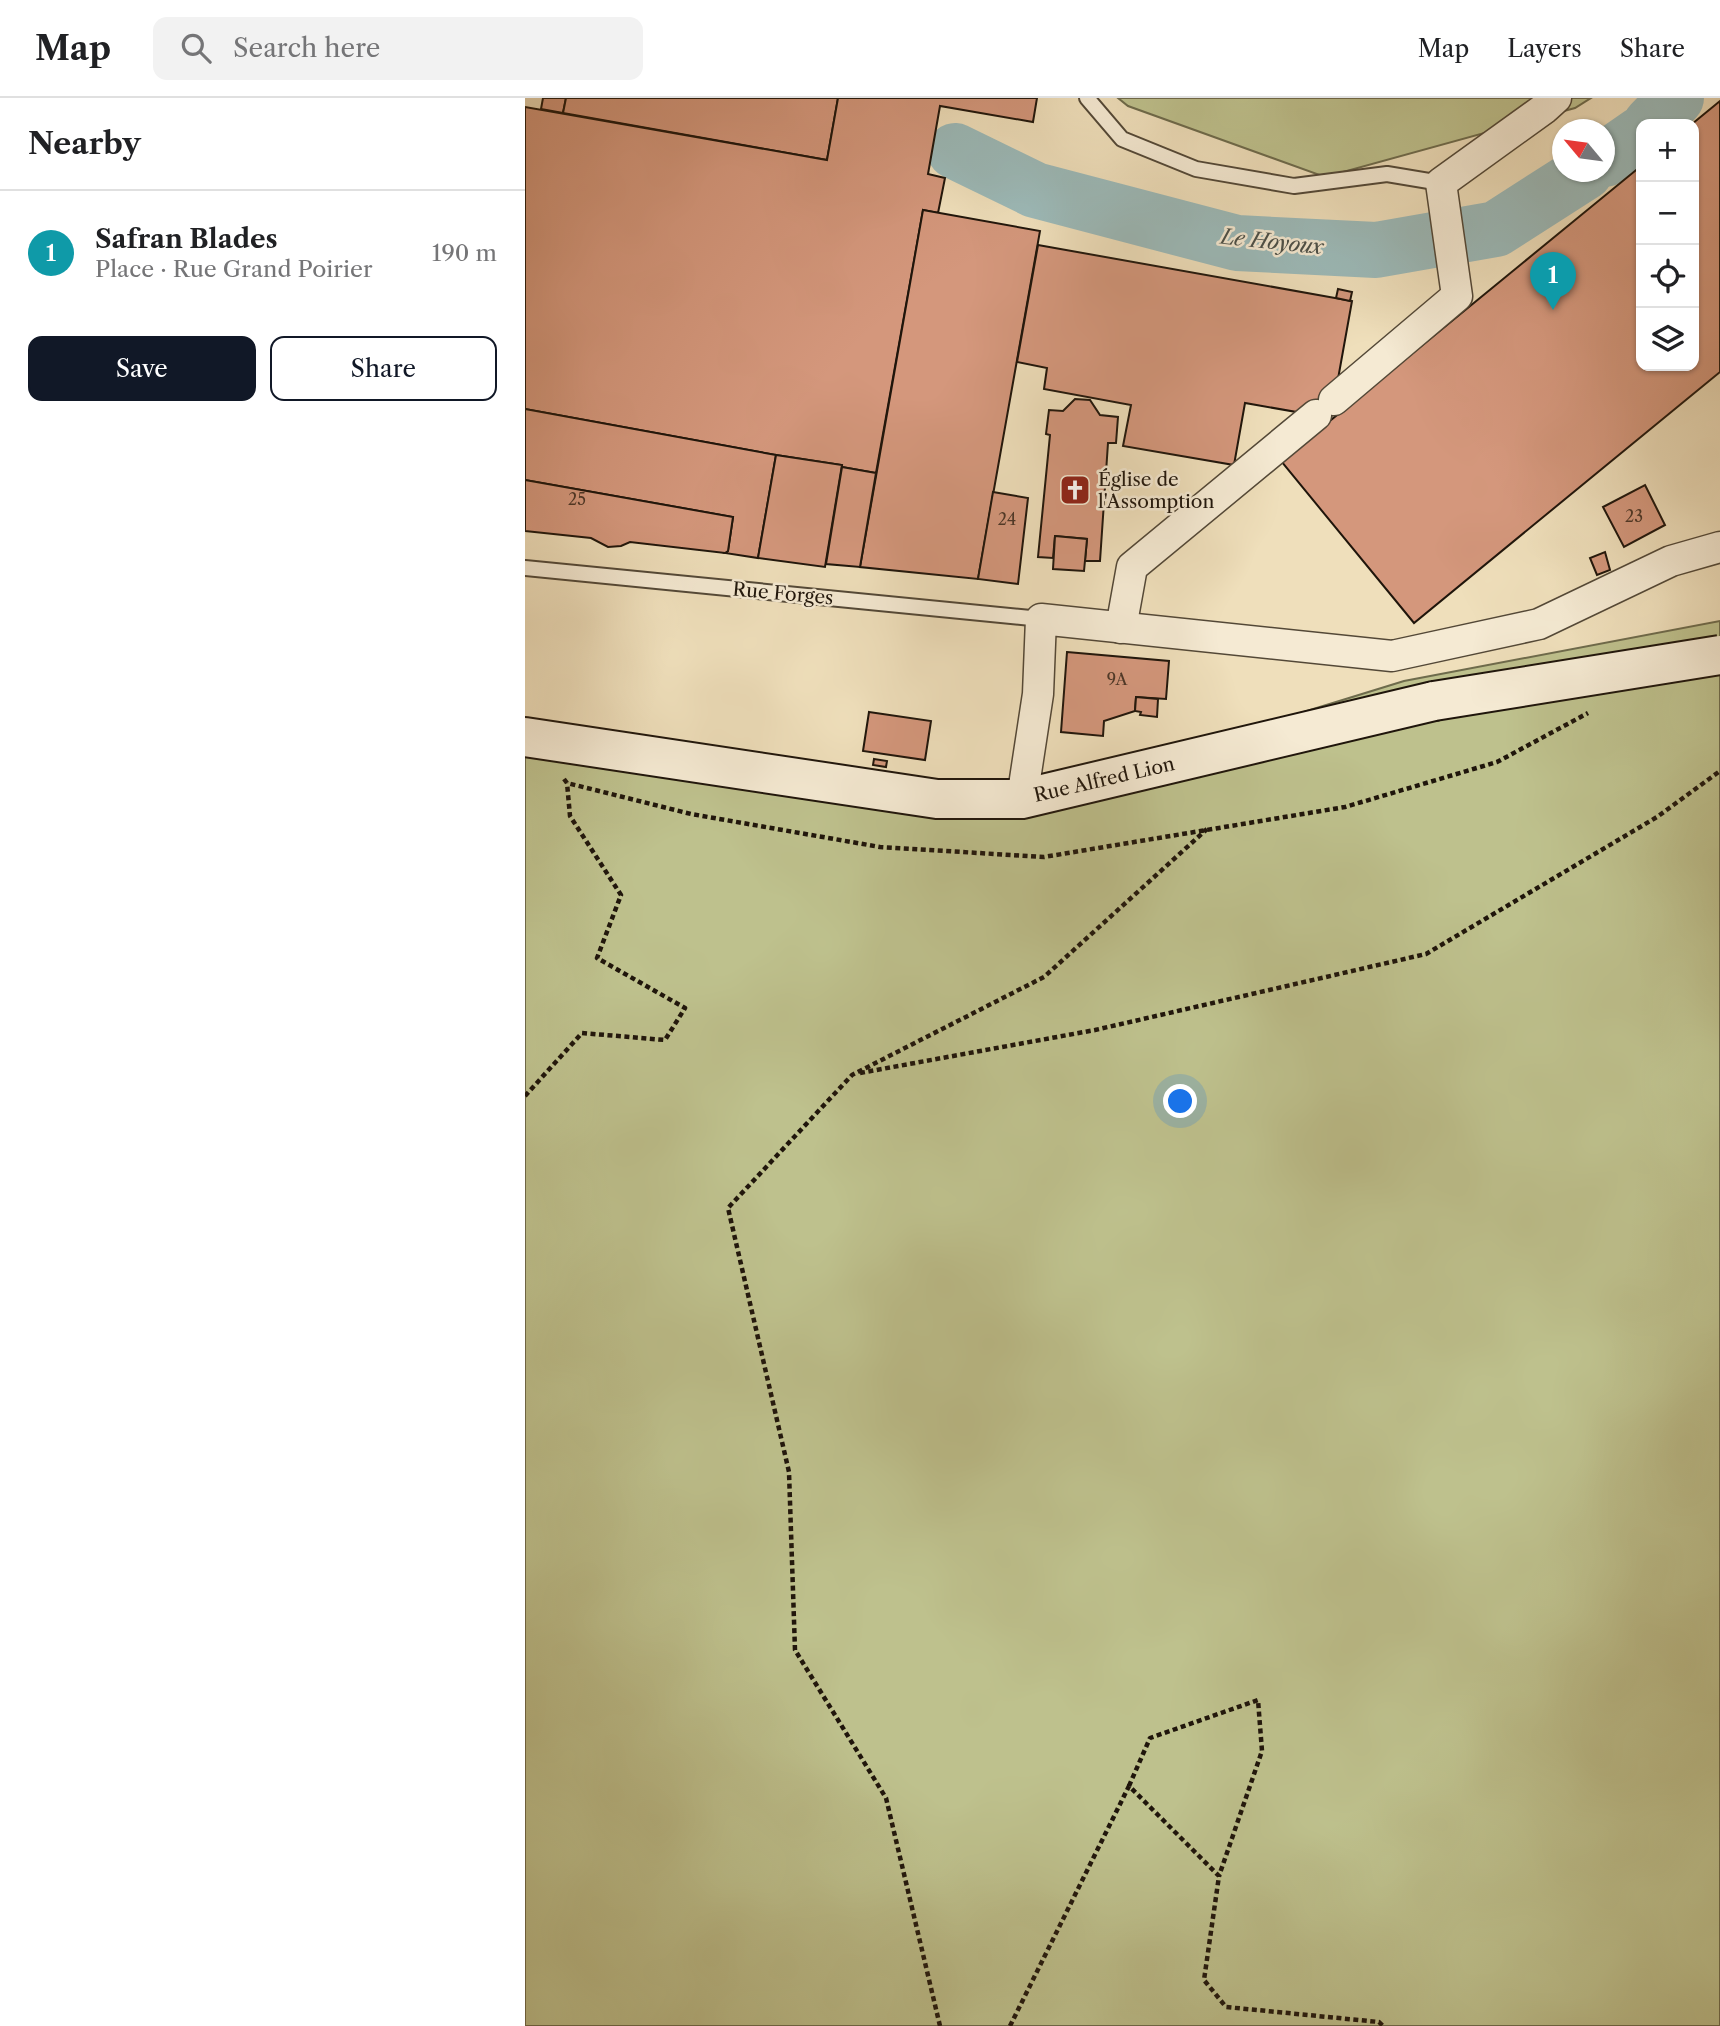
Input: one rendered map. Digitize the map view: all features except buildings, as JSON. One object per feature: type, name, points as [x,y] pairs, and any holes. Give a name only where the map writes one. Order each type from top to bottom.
[{"type":"main road","name":"Rue Alfred Lion","points":[[1022,799],[1434,701],[1720,655]]},
{"type":"main road","points":[[525,737],[937,799],[1022,799]]},
{"type":"street","points":[[1121,628],[1132,567],[1457,296],[1441,183],[1556,98]]},
{"type":"street","points":[[1041,619],[1392,656],[1539,624],[1671,561],[1720,547]]},
{"type":"street","name":"Rue Alfred Lion","points":[[1022,799],[1038,694],[1041,619]]},
{"type":"lane","points":[[1087,98],[1122,139],[1196,169],[1294,186],[1387,174],[1441,183]]},
{"type":"lane","name":"Rue Forges","points":[[525,568],[1041,619]]},
{"type":"path","points":[[852,1075],[1095,1030],[1426,954],[1657,817],[1720,771]]},
{"type":"path","points":[[525,1096],[582,1033],[665,1040],[685,1008],[597,958],[621,895],[570,816],[567,783]]},
{"type":"path","points":[[940,2026],[886,1798],[795,1650],[789,1472],[728,1208],[852,1075],[1044,977],[1207,829]]},
{"type":"path","points":[[1010,2026],[1150,1738],[1258,1700],[1262,1751],[1219,1877],[1204,1980],[1226,2007],[1379,2022],[1383,2026]]},
{"type":"path","points":[[1129,1786],[1219,1877]]},
{"type":"green space","points":[[1118,98],[1591,98],[1575,108],[1325,177],[1128,106]]},
{"type":"green space","points":[[1720,621],[1720,2026],[525,2026],[525,737],[1022,799],[1404,681]]},
{"type":"waterway","name":"Le Hoyoux","points":[[1656,119],[1676,98]]},
{"type":"waterway","name":"Le Hoyoux","points":[[1615,152],[1636,137]]},
{"type":"waterway","name":"Le Hoyoux","points":[[955,151],[1035,190],[1237,243],[1376,250],[1496,229],[1569,182]]},
{"type":"place","name":"Safran Blades","points":[[1553,310]]},
{"type":"place","name":"Église de l'Assomption","points":[[1075,490]]}]
